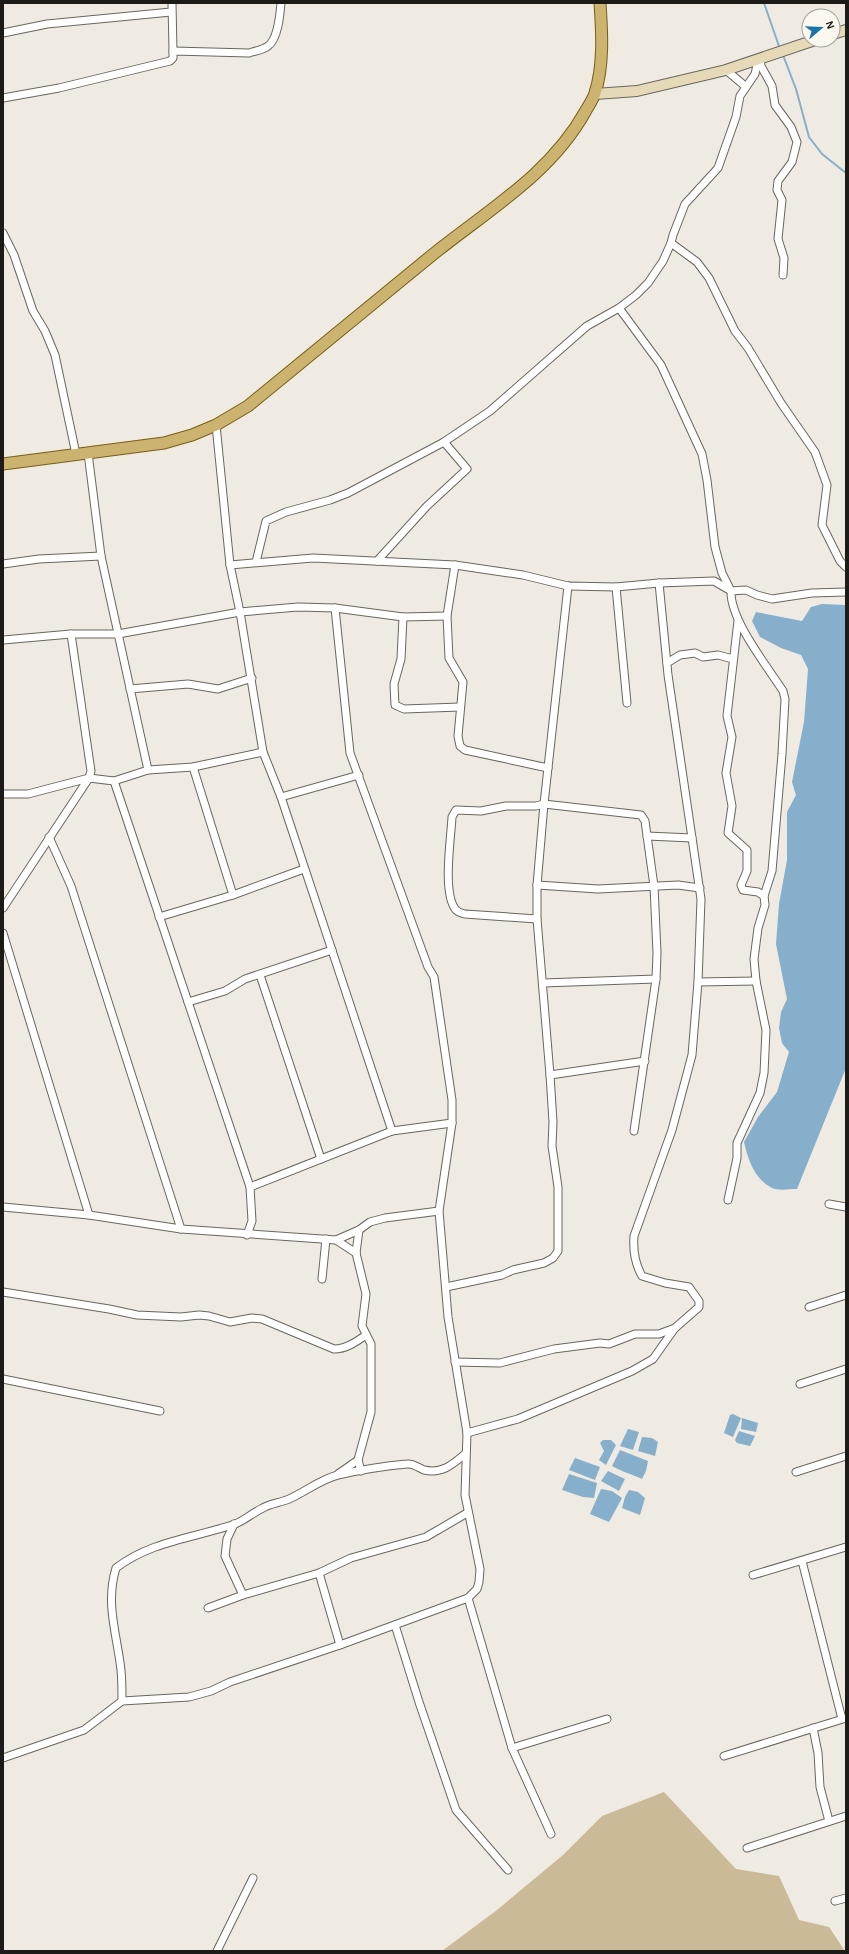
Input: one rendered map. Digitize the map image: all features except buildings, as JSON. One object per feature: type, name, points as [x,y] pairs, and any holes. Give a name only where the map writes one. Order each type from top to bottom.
[{"type":"main road","points":[[3,464],[164,443],[192,435],[216,425],[248,406],[432,255],[532,176],[562,146],[580,121],[594,94],[601,57],[602,28],[600,3]]},
{"type":"street","points":[[3,98],[59,88],[170,62],[173,58],[172,3]]},
{"type":"street","points":[[173,51],[249,53],[269,46],[275,36],[281,3]]},
{"type":"street","points":[[3,33],[47,24],[171,12]]},
{"type":"street","points":[[594,94],[637,91],[726,70],[801,44]]},
{"type":"street","points":[[256,562],[266,521],[286,512],[330,500],[348,493],[444,442],[490,411],[587,326],[619,308],[648,283],[663,261],[685,204],[718,168],[734,123],[738,104],[745,86],[755,74],[757,60]]},
{"type":"street","points":[[757,60],[772,86],[775,104],[791,127],[797,142],[792,162],[778,181],[777,190],[782,200],[778,239],[784,258],[783,274]]},
{"type":"street","points":[[726,70],[745,86]]},
{"type":"street","points":[[3,233],[14,255],[33,312],[45,331],[55,355],[76,454]]},
{"type":"street","points":[[671,243],[697,262],[709,278],[735,330],[748,348],[781,403],[815,452],[827,485],[822,525],[840,561],[846,567]]},
{"type":"street","points":[[619,308],[661,365],[702,454],[707,480],[715,547],[722,573],[730,591],[730,598],[738,621],[783,691],[784,699],[782,754],[772,863],[764,896],[765,905],[758,928],[754,959],[756,981],[766,1030],[764,1073],[760,1093],[737,1143],[737,1158],[728,1200]]},
{"type":"street","points":[[216,425],[230,565],[252,678],[263,752],[281,797],[392,1131]]},
{"type":"street","points":[[377,561],[427,506],[467,469],[444,442]]},
{"type":"street","points":[[88,453],[101,556],[148,770]]},
{"type":"street","points":[[3,564],[39,559],[101,556]]},
{"type":"street","points":[[230,565],[313,558],[455,565],[523,575],[568,586],[616,588],[659,583],[714,581],[730,591],[746,590],[772,599],[812,593],[846,592]]},
{"type":"street","points":[[455,565],[447,616],[449,658],[463,682],[458,736],[460,746],[465,750],[548,768]]},
{"type":"street","points":[[467,1433],[518,1419],[632,1372],[653,1359],[675,1328],[698,1307],[699,1301],[693,1290],[689,1287],[665,1283],[642,1276],[638,1268],[634,1245],[634,1236],[672,1130],[692,1055],[698,982],[701,899],[700,888],[667,663],[659,583]]},
{"type":"street","points":[[446,1287],[502,1275],[513,1270],[544,1263],[553,1258],[558,1251],[558,1187],[552,1146],[553,1122],[537,919],[537,884],[544,804],[568,586]]},
{"type":"street","points":[[616,588],[627,703]]},
{"type":"street","points":[[3,640],[71,634],[118,634],[240,612],[298,607],[335,608],[403,617],[447,616]]},
{"type":"street","points":[[3,1758],[84,1730],[122,1701],[189,1697],[340,1646],[468,1598],[477,1589],[480,1569],[467,1513],[465,1495],[465,1454],[467,1433],[448,1317],[439,1211],[452,1123],[452,1100],[441,1034],[434,977],[426,961],[391,870],[359,775],[350,754],[335,608]]},
{"type":"street","points":[[403,617],[401,659],[394,684],[395,705],[404,709],[460,707]]},
{"type":"street","points":[[738,621],[727,716],[732,737],[726,773],[732,806],[728,833],[747,850],[747,871],[741,885],[743,890],[758,892],[764,896]]},
{"type":"street","points":[[3,908],[89,778],[91,771],[71,634]]},
{"type":"street","points":[[667,663],[680,654],[695,653],[703,657],[718,655],[733,660]]},
{"type":"street","points":[[130,689],[188,684],[218,689],[252,678]]},
{"type":"street","points":[[3,794],[28,794],[89,778],[114,781],[148,770],[193,767],[263,752]]},
{"type":"street","points":[[193,767],[233,895]]},
{"type":"street","points":[[281,797],[359,775]]},
{"type":"street","points":[[114,781],[250,1187],[252,1221],[247,1235]]},
{"type":"street","points":[[537,919],[465,914],[458,912],[455,909],[451,900],[449,886],[452,817],[456,810],[481,811],[506,806],[536,806],[544,804],[641,815],[645,821],[654,886],[657,953],[656,979],[634,1131]]},
{"type":"street","points":[[647,836],[692,838]]},
{"type":"street","points":[[49,837],[71,886],[181,1229]]},
{"type":"street","points":[[159,917],[233,895],[304,869]]},
{"type":"street","points":[[537,884],[598,889],[678,885],[700,888]]},
{"type":"street","points":[[3,933],[90,1215]]},
{"type":"street","points":[[188,1002],[225,991],[245,979],[332,950]]},
{"type":"street","points":[[260,975],[321,1159]]},
{"type":"street","points":[[543,983],[656,979]]},
{"type":"street","points":[[698,982],[756,981]]},
{"type":"street","points":[[550,1075],[645,1061]]},
{"type":"street","points":[[250,1187],[392,1131],[452,1123]]},
{"type":"street","points":[[829,1204],[846,1207]]},
{"type":"street","points":[[3,1207],[90,1215],[181,1229],[247,1235],[336,1240],[359,1230],[370,1222],[386,1218],[439,1211]]},
{"type":"street","points":[[359,1230],[356,1254],[366,1294],[362,1326],[371,1344],[371,1412],[358,1460],[361,1471]]},
{"type":"street","points":[[322,1279],[326,1239]]},
{"type":"street","points":[[336,1240],[356,1254]]},
{"type":"street","points":[[3,1292],[137,1315],[199,1315],[209,1316],[230,1322],[252,1318],[262,1319],[334,1349],[341,1349],[366,1335]]},
{"type":"street","points":[[810,1307],[846,1295]]},
{"type":"street","points":[[455,1362],[500,1363],[554,1350],[600,1343],[609,1344],[635,1334],[659,1334],[675,1328]]},
{"type":"street","points":[[800,1384],[846,1369]]},
{"type":"street","points":[[3,1378],[160,1411]]},
{"type":"street","points":[[336,1475],[409,1463],[424,1470],[439,1471],[450,1467],[465,1454]]},
{"type":"street","points":[[796,1472],[846,1456]]},
{"type":"street","points":[[122,1701],[121,1671],[111,1616],[111,1596],[116,1568],[136,1555],[166,1542],[192,1537],[248,1518],[260,1509],[274,1502],[288,1500],[336,1475],[358,1460]]},
{"type":"street","points":[[208,1608],[243,1595],[319,1573],[351,1558],[426,1537],[467,1513]]},
{"type":"street","points":[[234,1524],[227,1539],[225,1556],[243,1595]]},
{"type":"street","points":[[753,1575],[846,1547]]},
{"type":"street","points":[[724,1756],[844,1718],[802,1561]]},
{"type":"street","points":[[319,1573],[340,1646]]},
{"type":"street","points":[[468,1598],[512,1748],[551,1834]]},
{"type":"street","points":[[395,1625],[421,1709],[456,1810],[508,1870]]},
{"type":"street","points":[[512,1748],[607,1719]]},
{"type":"street","points":[[813,1728],[818,1753],[820,1787],[829,1821]]},
{"type":"street","points":[[747,1848],[846,1816]]},
{"type":"street","points":[[217,1951],[253,1878]]},
{"type":"street","points":[[835,1901],[846,1898]]},
{"type":"shaded area","points":[[664,1792],[736,1869],[779,1876],[799,1920],[829,1927],[845,1951],[442,1951],[497,1910],[563,1855],[602,1816]]},
{"type":"water","points":[[822,604],[846,605],[846,1068],[797,1189],[784,1190],[772,1188],[756,1174],[750,1162],[744,1142],[758,1117],[777,1092],[789,1052],[782,1043],[779,1028],[781,1012],[787,999],[776,944],[779,904],[787,860],[787,812],[796,795],[792,782],[804,722],[808,669],[801,655],[781,648],[760,637],[752,621],[756,612],[802,621],[811,607]]},
{"type":"water","points":[[733,1414],[741,1418],[733,1437],[724,1433],[730,1415]]},
{"type":"water","points":[[742,1418],[758,1423],[756,1432],[741,1429]]},
{"type":"water","points":[[628,1429],[639,1432],[633,1450],[620,1446]]},
{"type":"water","points":[[739,1431],[755,1436],[750,1446],[737,1443],[735,1440]]},
{"type":"water","points":[[642,1437],[652,1438],[658,1442],[655,1456],[638,1451]]},
{"type":"water","points":[[603,1440],[611,1440],[616,1445],[606,1465],[599,1460],[604,1451],[600,1443]]},
{"type":"water","points":[[620,1450],[648,1461],[646,1471],[642,1479],[612,1466]]},
{"type":"water","points":[[575,1458],[600,1467],[595,1480],[569,1470]]},
{"type":"water","points":[[608,1471],[625,1479],[619,1491],[601,1481]]},
{"type":"water","points":[[569,1474],[597,1483],[594,1498],[583,1497],[562,1490]]},
{"type":"water","points":[[601,1489],[612,1491],[622,1498],[609,1522],[590,1514]]},
{"type":"water","points":[[629,1490],[638,1492],[645,1498],[640,1515],[622,1508]]},
{"type":"waterway","points":[[764,3],[780,49]]},
{"type":"waterway","points":[[783,55],[796,89],[809,137],[822,154],[846,173]]}]
